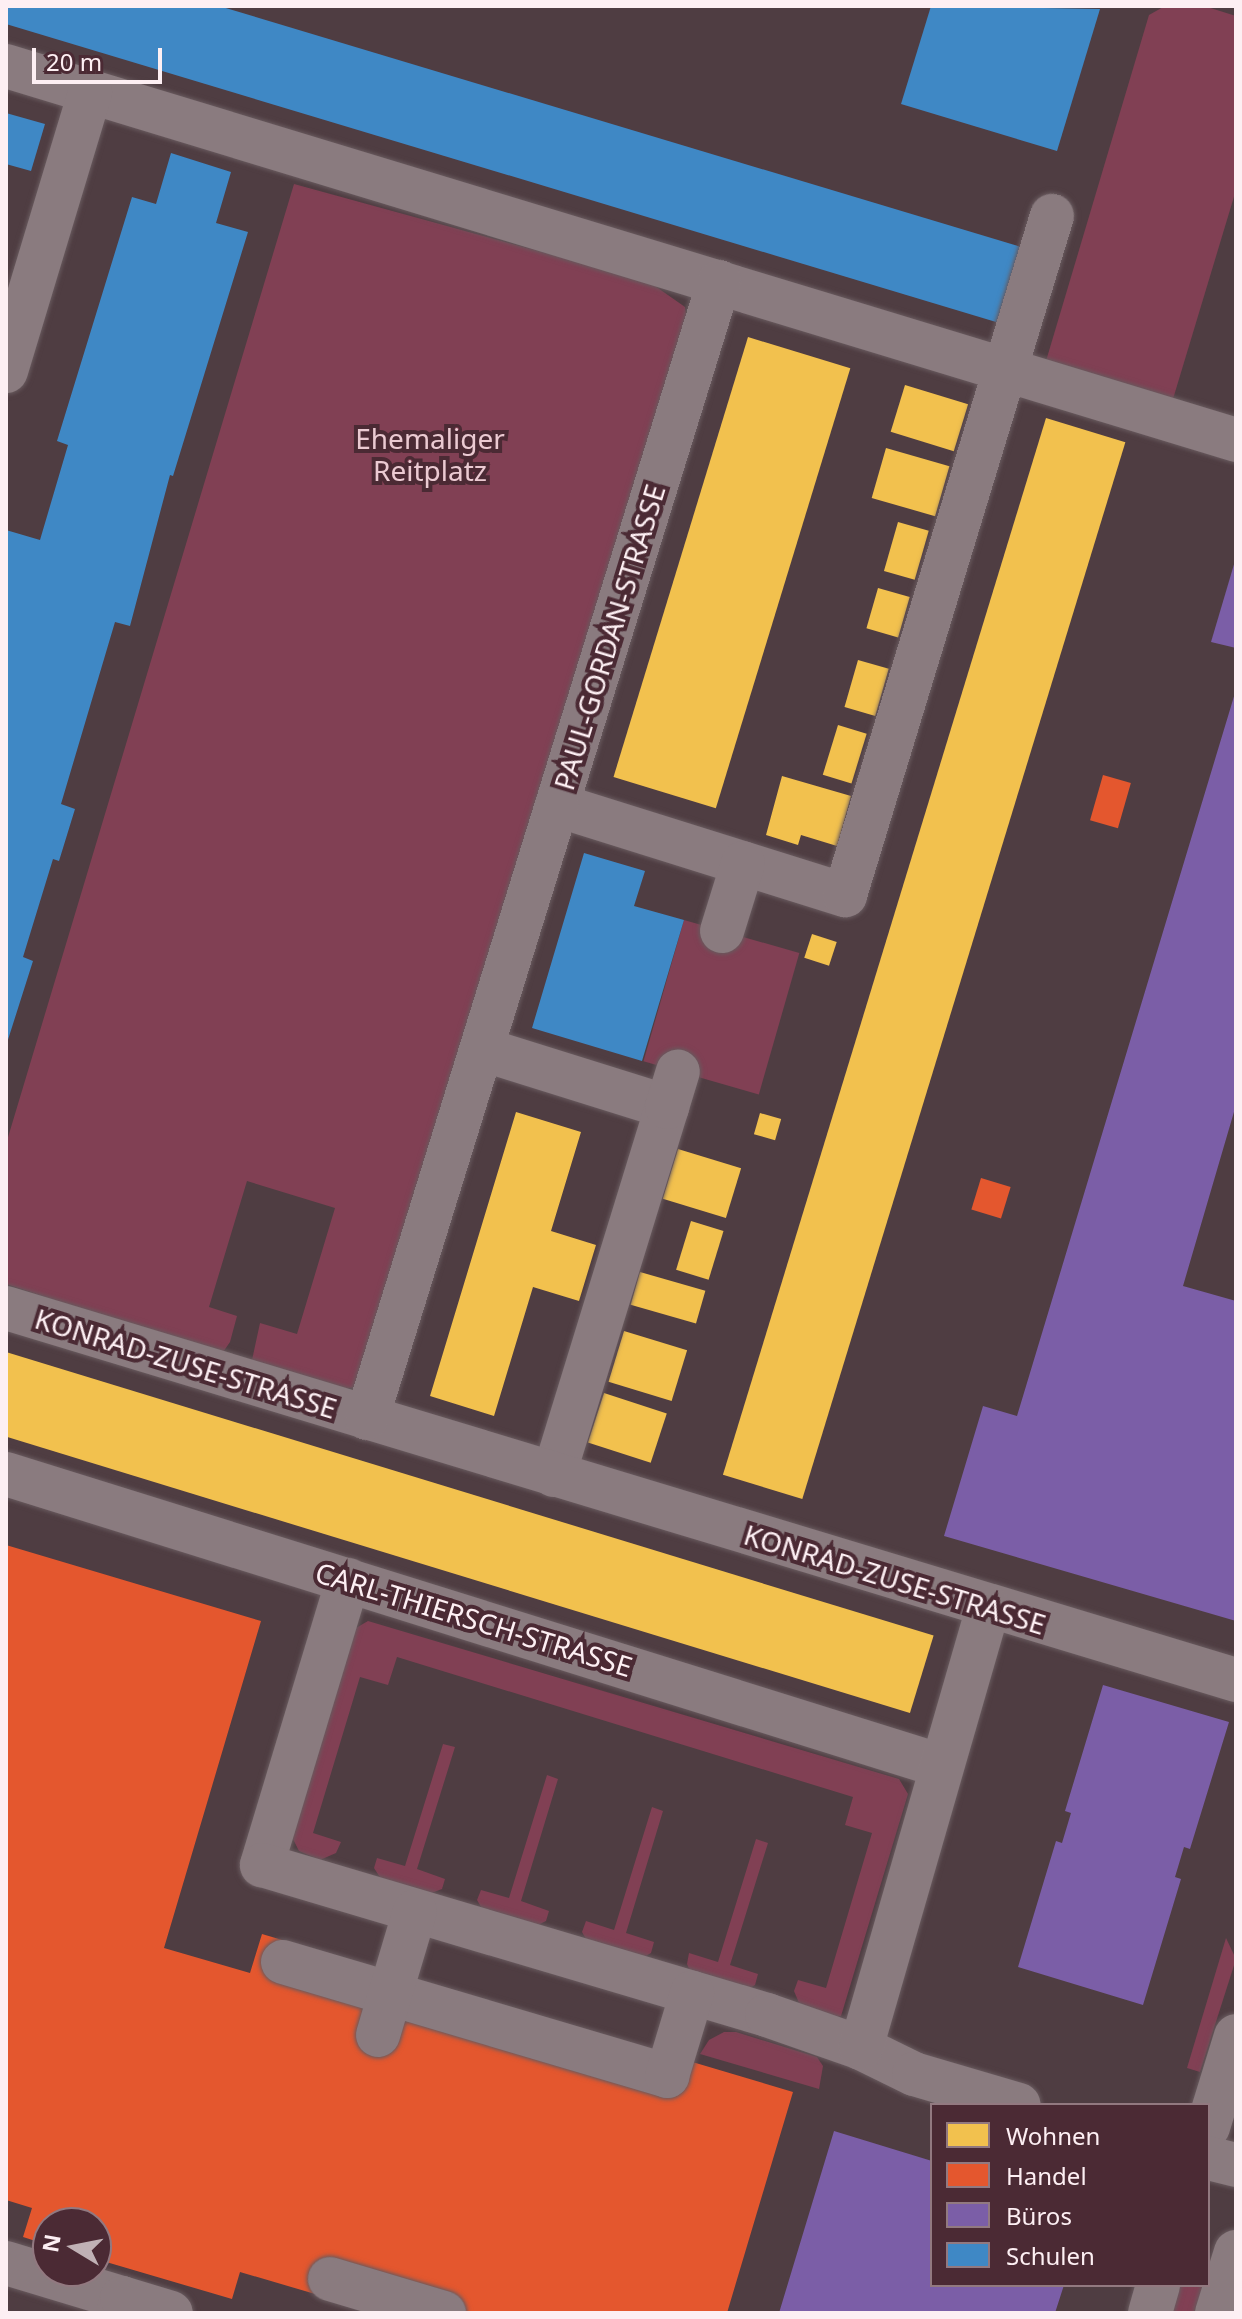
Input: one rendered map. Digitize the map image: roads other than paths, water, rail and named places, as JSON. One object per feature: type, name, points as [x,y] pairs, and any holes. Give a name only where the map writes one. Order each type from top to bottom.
[{"type":"street","points":[[6,66],[1236,440]]},
{"type":"street","points":[[6,371],[90,92]]},
{"type":"street","points":[[1006,369],[1052,216]]},
{"type":"street","name":"PAUL-GORDAN-STRASSE","points":[[719,282],[557,805],[845,895],[1006,369]]},
{"type":"street","name":"KONRAD-ZUSE-STRASSE","points":[[367,1418],[557,805]]},
{"type":"street","points":[[722,931],[743,863]]},
{"type":"street","points":[[482,1049],[672,1090],[554,1475]]},
{"type":"street","name":"KONRAD-ZUSE-STRASSE","points":[[6,1308],[988,1608],[1236,1680]]},
{"type":"street","name":"CARL-THIERSCH-STRASSE","points":[[6,1474],[942,1766]]},
{"type":"street","points":[[348,1580],[262,1865],[692,1993],[861,2048],[914,2074],[1012,2103]]},
{"type":"street","points":[[861,2048],[988,1608]]},
{"type":"street","points":[[378,2035],[415,1911]]},
{"type":"street","points":[[283,1962],[667,2076],[692,1993]]},
{"type":"street","points":[[1210,2120],[1236,2036]]},
{"type":"street","points":[[1210,2158],[1236,2165]]},
{"type":"street","points":[[1217,2313],[1236,2252]]},
{"type":"street","points":[[6,2263],[120,2305],[171,2313]]},
{"type":"street","points":[[330,2279],[444,2313]]},
{"type":"street","points":[[1150,2313],[1157,2287]]},
{"type":"park label","name":"Ehemaliger Reitplatz","points":[[430,454]]}]
